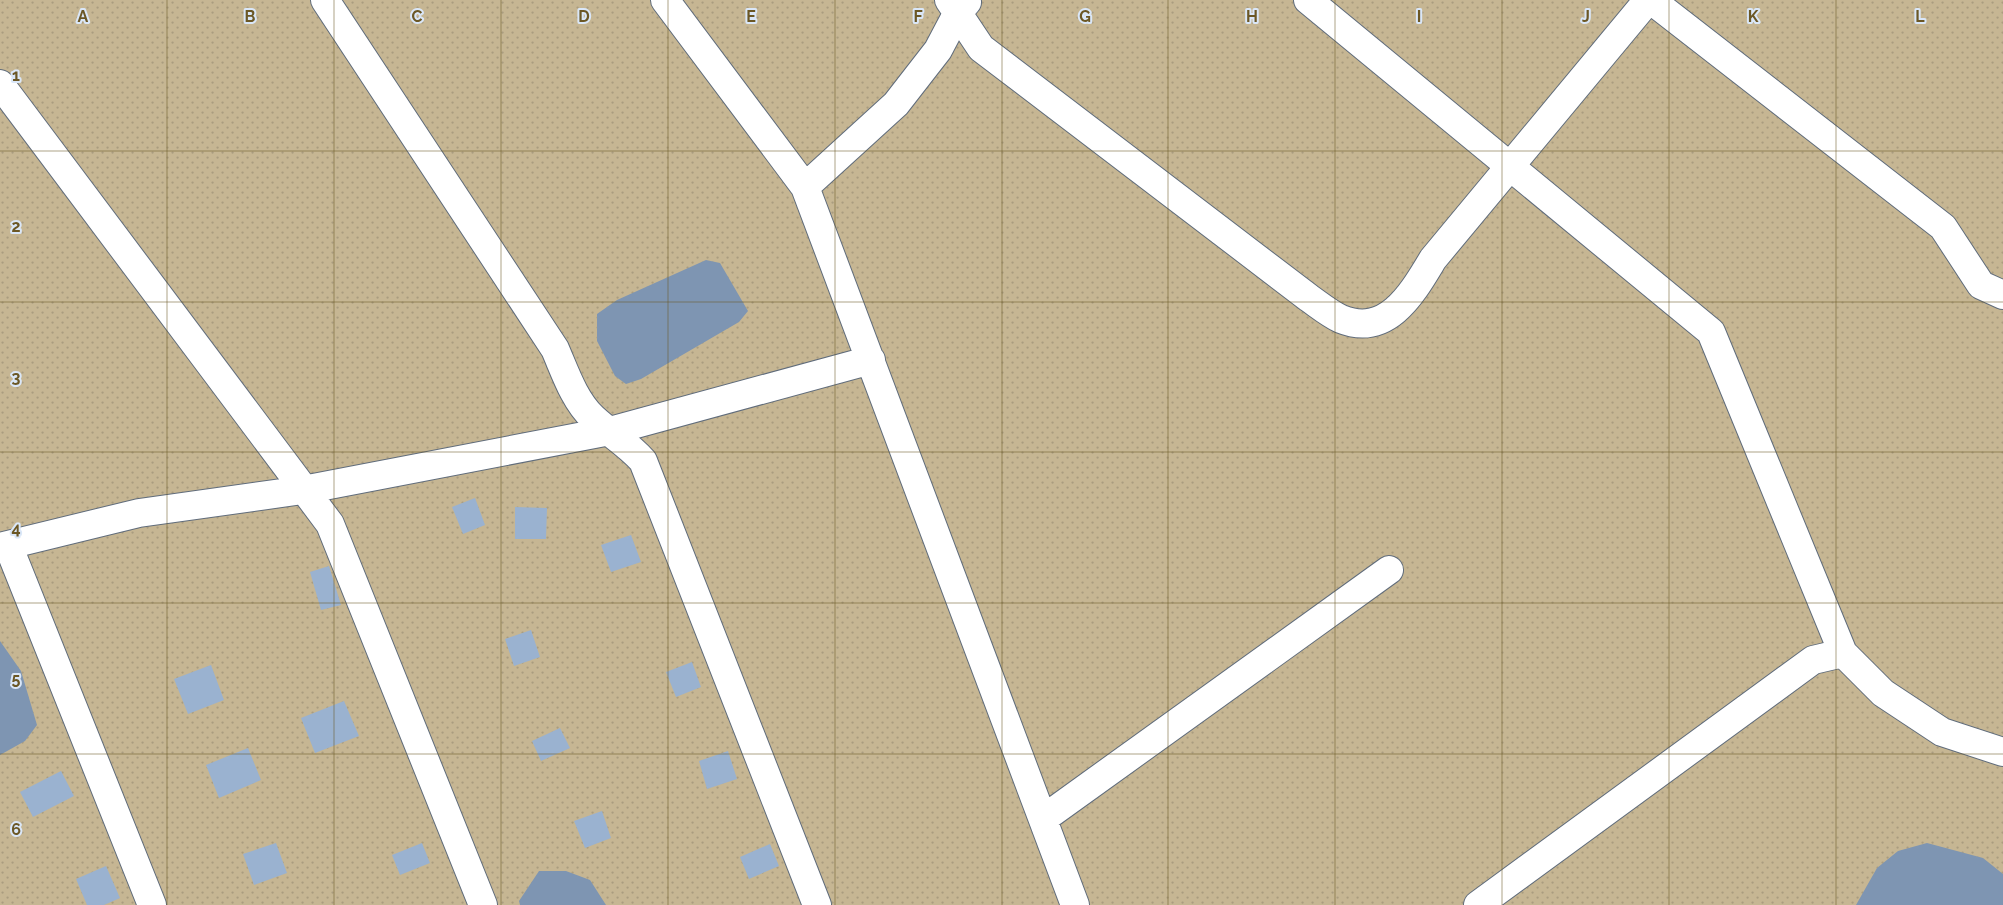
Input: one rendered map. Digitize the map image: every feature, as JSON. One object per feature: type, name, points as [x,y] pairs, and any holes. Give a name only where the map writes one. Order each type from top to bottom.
[{"type":"street","points":[[324,0],[555,349],[577,397],[591,416],[629,445],[643,461],[817,905]]},
{"type":"street","points":[[665,0],[805,187],[1075,905]]},
{"type":"street","points":[[1308,0],[1512,165],[1711,332],[1843,653],[1883,693],[1942,732],[2003,752]]},
{"type":"street","points":[[958,5],[981,48],[1308,298],[1341,319],[1365,324],[1387,317],[1408,300],[1433,259],[1650,0],[1942,227],[1981,285],[2003,295]]},
{"type":"street","points":[[805,187],[896,104],[938,50],[958,5]]},
{"type":"street","points":[[0,84],[330,524],[483,905]]},
{"type":"street","points":[[152,905],[4,546],[139,513],[303,490],[610,431],[871,360]]},
{"type":"street","points":[[1043,819],[1389,570]]},
{"type":"street","points":[[1478,905],[1814,660],[1843,653]]},
{"type":"shaded area","points":[[0,0],[2003,0],[2003,905],[0,905]]},
{"type":"water","points":[[706,260],[720,263],[748,311],[739,322],[641,379],[626,384],[615,376],[597,341],[597,314],[617,300]]},
{"type":"water","points":[[0,641],[21,671],[37,725],[25,741],[0,755]]},
{"type":"water","points":[[1927,843],[1983,858],[2003,874],[2003,905],[1856,905],[1877,868],[1898,851]]},
{"type":"water","points":[[539,871],[566,871],[590,880],[606,905],[520,905],[519,901]]},
{"type":"building","points":[[475,498],[485,525],[463,534],[452,507]]},
{"type":"building","points":[[515,507],[547,508],[546,539],[515,539]]},
{"type":"building","points":[[631,535],[641,562],[611,572],[601,545]]},
{"type":"building","points":[[329,566],[341,605],[321,610],[310,572]]},
{"type":"building","points":[[531,630],[540,657],[514,666],[505,639]]},
{"type":"building","points":[[692,662],[701,687],[676,697],[666,672]]},
{"type":"building","points":[[211,665],[224,700],[188,714],[174,679]]},
{"type":"building","points":[[344,701],[359,736],[315,753],[301,718]]},
{"type":"building","points":[[560,728],[570,748],[541,761],[532,741]]},
{"type":"building","points":[[248,748],[261,780],[219,798],[206,765]]},
{"type":"building","points":[[728,751],[737,779],[707,789],[699,761]]},
{"type":"building","points":[[61,771],[74,796],[33,817],[20,792]]},
{"type":"building","points":[[602,811],[611,838],[585,848],[574,821]]},
{"type":"building","points":[[276,843],[287,873],[254,885],[243,854]]},
{"type":"building","points":[[422,843],[430,863],[400,875],[392,855]]},
{"type":"building","points":[[770,844],[779,866],[749,879],[740,857]]},
{"type":"building","points":[[106,866],[120,898],[104,905],[87,905],[76,879]]}]
